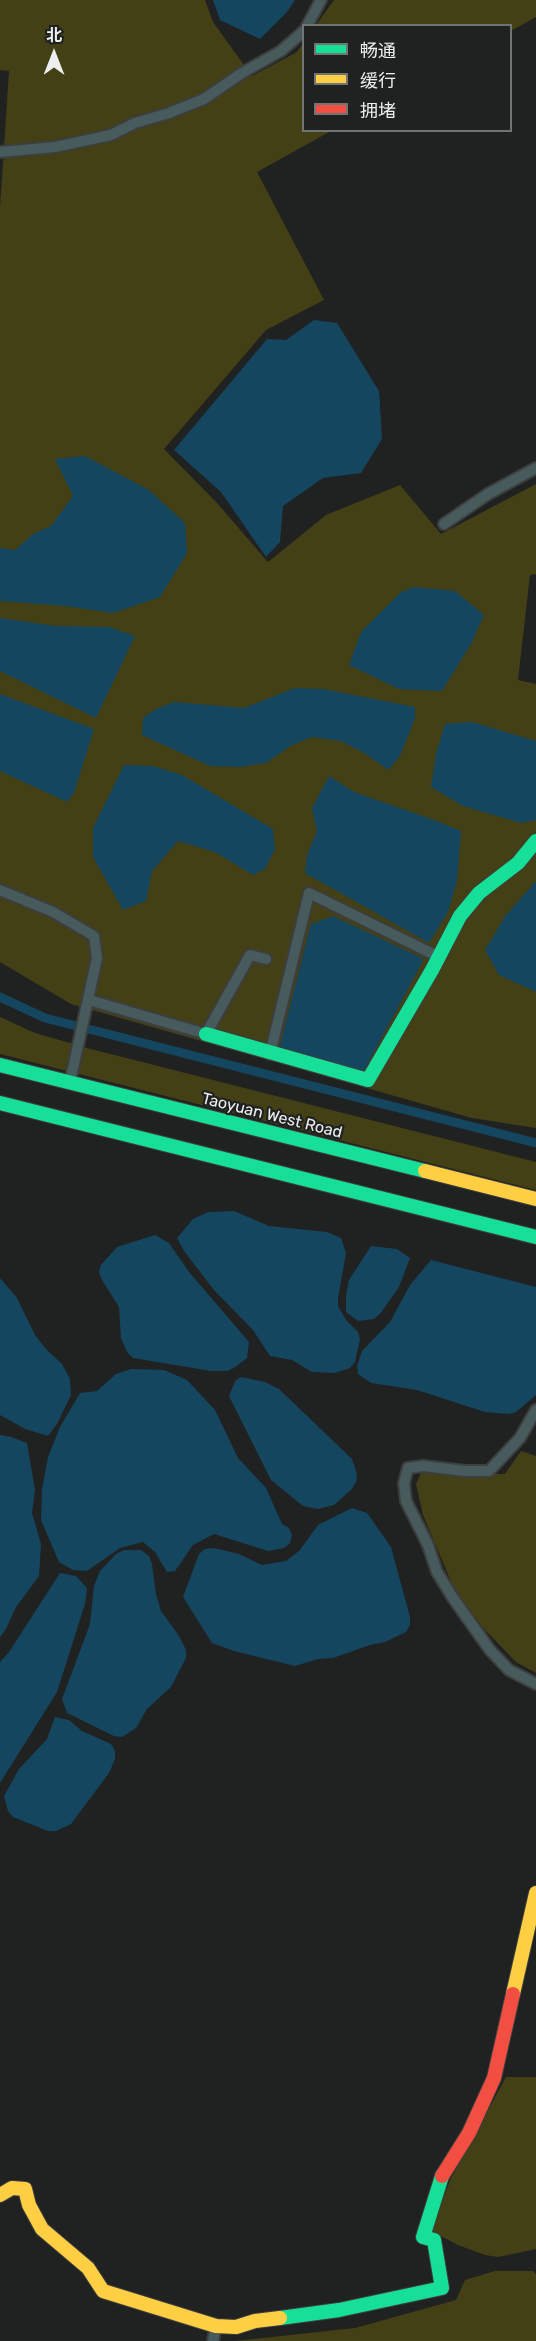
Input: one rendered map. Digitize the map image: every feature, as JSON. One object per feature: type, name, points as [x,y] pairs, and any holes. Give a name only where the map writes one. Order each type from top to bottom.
[{"type":"street","points":[[307,24],[321,0]]},
{"type":"street","points":[[0,152],[54,147],[111,135],[135,123],[169,113],[204,99],[281,51],[302,32]]},
{"type":"street","points":[[444,524],[488,494],[536,468]]},
{"type":"street","points":[[89,1000],[270,1054],[368,1080],[460,916],[479,892],[518,863],[536,841]]},
{"type":"street","points":[[0,890],[53,912],[94,936],[97,958],[70,1082]]},
{"type":"street","points":[[270,1054],[309,893],[439,957]]},
{"type":"street","points":[[206,1034],[250,955],[266,959]]},
{"type":"street","name":"Taoyuan West Road","points":[[0,1065],[536,1199]]},
{"type":"street","points":[[0,1103],[536,1237]]},
{"type":"street","points":[[536,1410],[520,1438],[489,1471],[465,1472],[423,1466],[408,1468],[404,1483],[406,1501],[428,1545],[437,1572],[453,1598],[490,1650],[509,1670],[536,1684]]},
{"type":"street","points":[[0,2195],[12,2188],[25,2189],[29,2205],[42,2229],[88,2268],[103,2291],[216,2326],[236,2327],[255,2321],[339,2310],[442,2288],[434,2240],[423,2237],[440,2180],[469,2133],[494,2078],[536,1893]]},
{"type":"street","points":[[213,2341],[216,2326]]},
{"type":"shaded area","points":[[0,0],[205,0],[213,22],[252,76],[297,52],[302,44],[302,132],[329,132],[257,172],[324,300],[266,330],[164,449],[217,503],[268,562],[326,515],[400,485],[441,534],[536,484],[536,574],[530,575],[518,680],[536,684],[536,1128],[472,1118],[71,1004],[0,962],[0,208],[9,71],[0,70]]},
{"type":"shaded area","points":[[334,0],[536,0],[536,17],[512,30],[512,24],[317,24]]},
{"type":"shaded area","points":[[0,1017],[35,1033],[91,1049],[536,1162],[536,1190],[0,1054]]},
{"type":"shaded area","points":[[521,1451],[536,1456],[536,1673],[516,1662],[484,1629],[455,1591],[423,1515],[416,1484],[421,1473],[505,1474]]},
{"type":"shaded area","points":[[506,2077],[536,2077],[536,2249],[498,2257],[485,2255],[458,2245],[431,2231],[451,2178]]},
{"type":"shaded area","points":[[495,2271],[533,2271],[536,2274],[536,2341],[235,2341],[355,2328],[456,2300],[465,2280]]},
{"type":"water","points":[[213,0],[295,0],[287,12],[260,39],[220,20]]},
{"type":"water","points":[[314,320],[337,323],[379,391],[382,439],[361,473],[323,478],[283,506],[280,542],[266,557],[221,492],[174,450],[267,339],[286,340]]},
{"type":"water","points":[[85,456],[149,490],[185,523],[187,553],[160,597],[113,613],[65,606],[0,601],[0,548],[15,550],[33,534],[51,526],[73,496],[55,459]]},
{"type":"water","points":[[414,587],[455,591],[484,615],[471,644],[442,691],[399,689],[349,665],[361,632],[401,592]]},
{"type":"water","points":[[0,618],[56,626],[109,627],[135,636],[96,718],[0,671]]},
{"type":"water","points":[[295,688],[323,689],[415,707],[415,718],[400,756],[388,770],[366,754],[341,741],[312,737],[292,745],[266,763],[240,767],[210,766],[142,735],[143,718],[154,710],[174,702],[244,708]]},
{"type":"water","points":[[0,694],[94,729],[74,793],[67,802],[0,771]]},
{"type":"water","points":[[472,722],[536,741],[536,820],[521,823],[463,806],[431,787],[436,754],[445,724]]},
{"type":"water","points":[[124,765],[153,766],[182,775],[273,829],[275,849],[265,869],[253,875],[215,852],[178,841],[152,871],[146,901],[123,910],[93,857],[93,828]]},
{"type":"water","points":[[329,776],[354,792],[461,831],[457,881],[448,912],[429,943],[305,873],[307,855],[317,831],[312,808]]},
{"type":"water","points":[[536,881],[536,992],[499,975],[485,950],[506,915]]},
{"type":"water","points":[[333,916],[424,959],[363,1072],[279,1050],[311,924]]},
{"type":"water","points":[[234,1211],[269,1226],[327,1232],[341,1238],[346,1253],[338,1306],[346,1320],[358,1332],[360,1339],[355,1362],[350,1368],[335,1373],[312,1372],[292,1360],[270,1356],[253,1330],[214,1290],[184,1251],[177,1238],[193,1219],[208,1212]]},
{"type":"water","points":[[155,1235],[169,1243],[189,1272],[249,1342],[247,1358],[234,1368],[227,1371],[211,1371],[133,1358],[127,1352],[121,1338],[119,1307],[99,1272],[101,1265],[117,1247]]},
{"type":"water","points":[[371,1246],[397,1249],[410,1258],[399,1287],[380,1314],[374,1319],[358,1321],[346,1312],[346,1296],[349,1280]]},
{"type":"water","points":[[431,1260],[536,1287],[536,1395],[516,1412],[509,1414],[485,1412],[417,1390],[371,1383],[358,1374],[357,1366],[362,1351],[390,1322],[410,1285]]},
{"type":"water","points":[[0,1278],[17,1298],[35,1335],[62,1364],[70,1379],[71,1395],[57,1424],[48,1436],[25,1429],[0,1415]]},
{"type":"water","points":[[131,1369],[164,1370],[187,1380],[215,1410],[238,1458],[266,1488],[282,1524],[289,1528],[292,1535],[290,1543],[284,1548],[268,1551],[214,1534],[193,1545],[175,1571],[167,1572],[155,1552],[143,1542],[120,1548],[87,1571],[73,1570],[59,1562],[41,1520],[42,1489],[48,1457],[60,1427],[80,1393],[97,1391],[116,1374]]},
{"type":"water","points":[[241,1377],[265,1382],[279,1389],[352,1459],[357,1474],[356,1482],[352,1489],[334,1505],[318,1509],[303,1506],[271,1480],[229,1396],[235,1381]]},
{"type":"water","points":[[0,1435],[27,1443],[35,1490],[32,1513],[41,1544],[39,1576],[16,1607],[0,1637]]},
{"type":"water","points":[[352,1508],[367,1513],[391,1547],[410,1617],[410,1625],[406,1632],[385,1642],[333,1658],[318,1659],[295,1666],[234,1651],[212,1643],[183,1597],[199,1554],[205,1549],[214,1548],[239,1554],[262,1565],[286,1561],[299,1551],[318,1525]]},
{"type":"water","points":[[124,1550],[141,1550],[149,1556],[161,1611],[179,1636],[186,1650],[186,1658],[171,1687],[147,1709],[136,1728],[122,1737],[114,1736],[67,1713],[62,1699],[90,1624],[94,1586],[100,1571],[116,1554]]},
{"type":"water","points":[[60,1573],[76,1576],[87,1588],[85,1604],[57,1692],[0,1783],[0,1662],[9,1652]]},
{"type":"water","points":[[55,1717],[69,1720],[82,1731],[111,1744],[115,1751],[115,1759],[109,1773],[71,1824],[56,1831],[48,1831],[13,1817],[8,1811],[4,1796],[19,1769],[47,1739]]},
{"type":"waterway","points":[[0,997],[45,1018],[536,1143]]},
{"type":"traffic: fast","points":[[206,1034],[368,1080],[432,970],[460,916],[479,893],[518,863],[536,841]]},
{"type":"traffic: fast","points":[[0,1065],[425,1171]]},
{"type":"traffic: fast","points":[[0,1103],[536,1237]]},
{"type":"traffic: fast","points":[[280,2318],[339,2310],[442,2288],[434,2240],[423,2237],[442,2176]]},
{"type":"traffic: slow","points":[[425,1171],[536,1199]]},
{"type":"traffic: slow","points":[[513,1994],[536,1893]]},
{"type":"traffic: slow","points":[[0,2195],[12,2188],[25,2189],[29,2205],[42,2229],[88,2268],[103,2291],[216,2326],[236,2327],[255,2321],[280,2318]]},
{"type":"traffic: jam","points":[[442,2176],[469,2133],[494,2078],[513,1994]]}]
